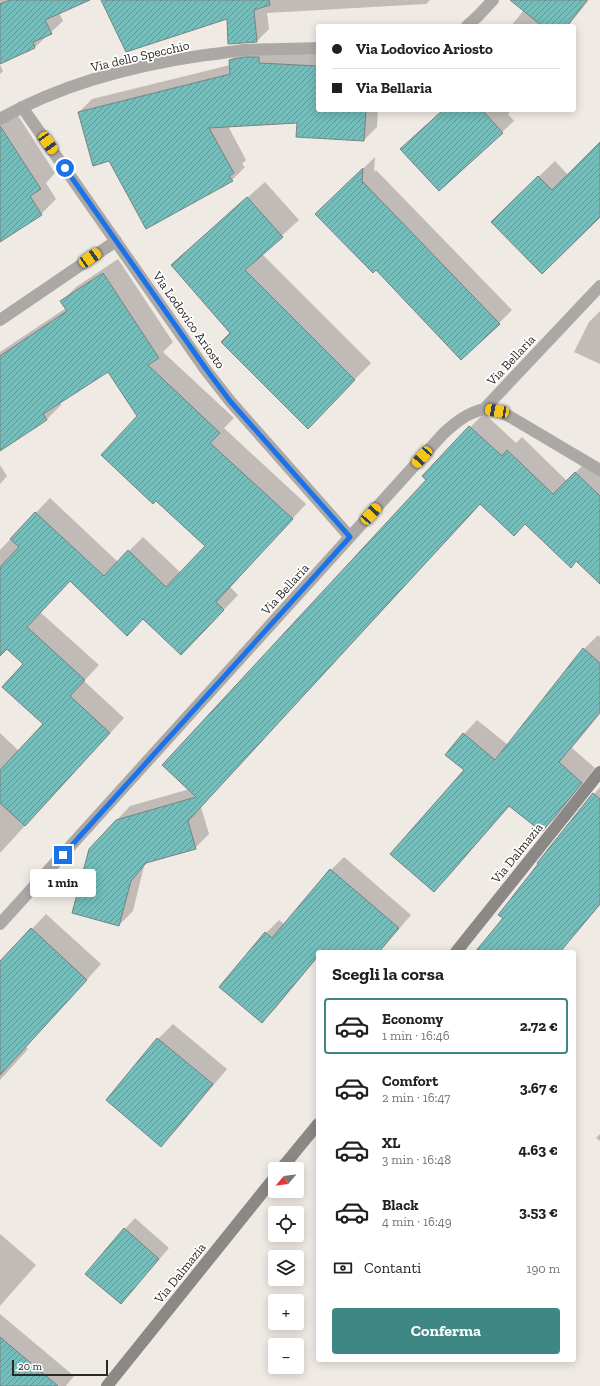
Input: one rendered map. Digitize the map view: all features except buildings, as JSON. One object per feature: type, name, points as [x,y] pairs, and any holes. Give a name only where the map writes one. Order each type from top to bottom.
[{"type":"street","points":[[468,24],[493,0]]},
{"type":"street","name":"Via dello Specchio","points":[[0,119],[22,106],[78,85],[123,71],[169,60],[243,50],[316,48]]},
{"type":"street","name":"Via Lodovico Ariosto","points":[[22,106],[173,324],[226,396],[350,537]]},
{"type":"street","points":[[0,320],[116,241]]},
{"type":"street","name":"Via Bellaria","points":[[0,924],[443,434],[464,416],[474,411],[484,409],[600,286]]},
{"type":"street","points":[[484,409],[497,411],[507,415],[600,470]]},
{"type":"street","name":"Via Dalmazia","points":[[458,950],[600,772]]},
{"type":"street","points":[[287,1162],[316,1126]]},
{"type":"street","name":"Via Dalmazia","points":[[107,1386],[268,1186]]},
{"type":"route","points":[[63,855],[350,537],[230,401],[173,324],[65,168]]}]
